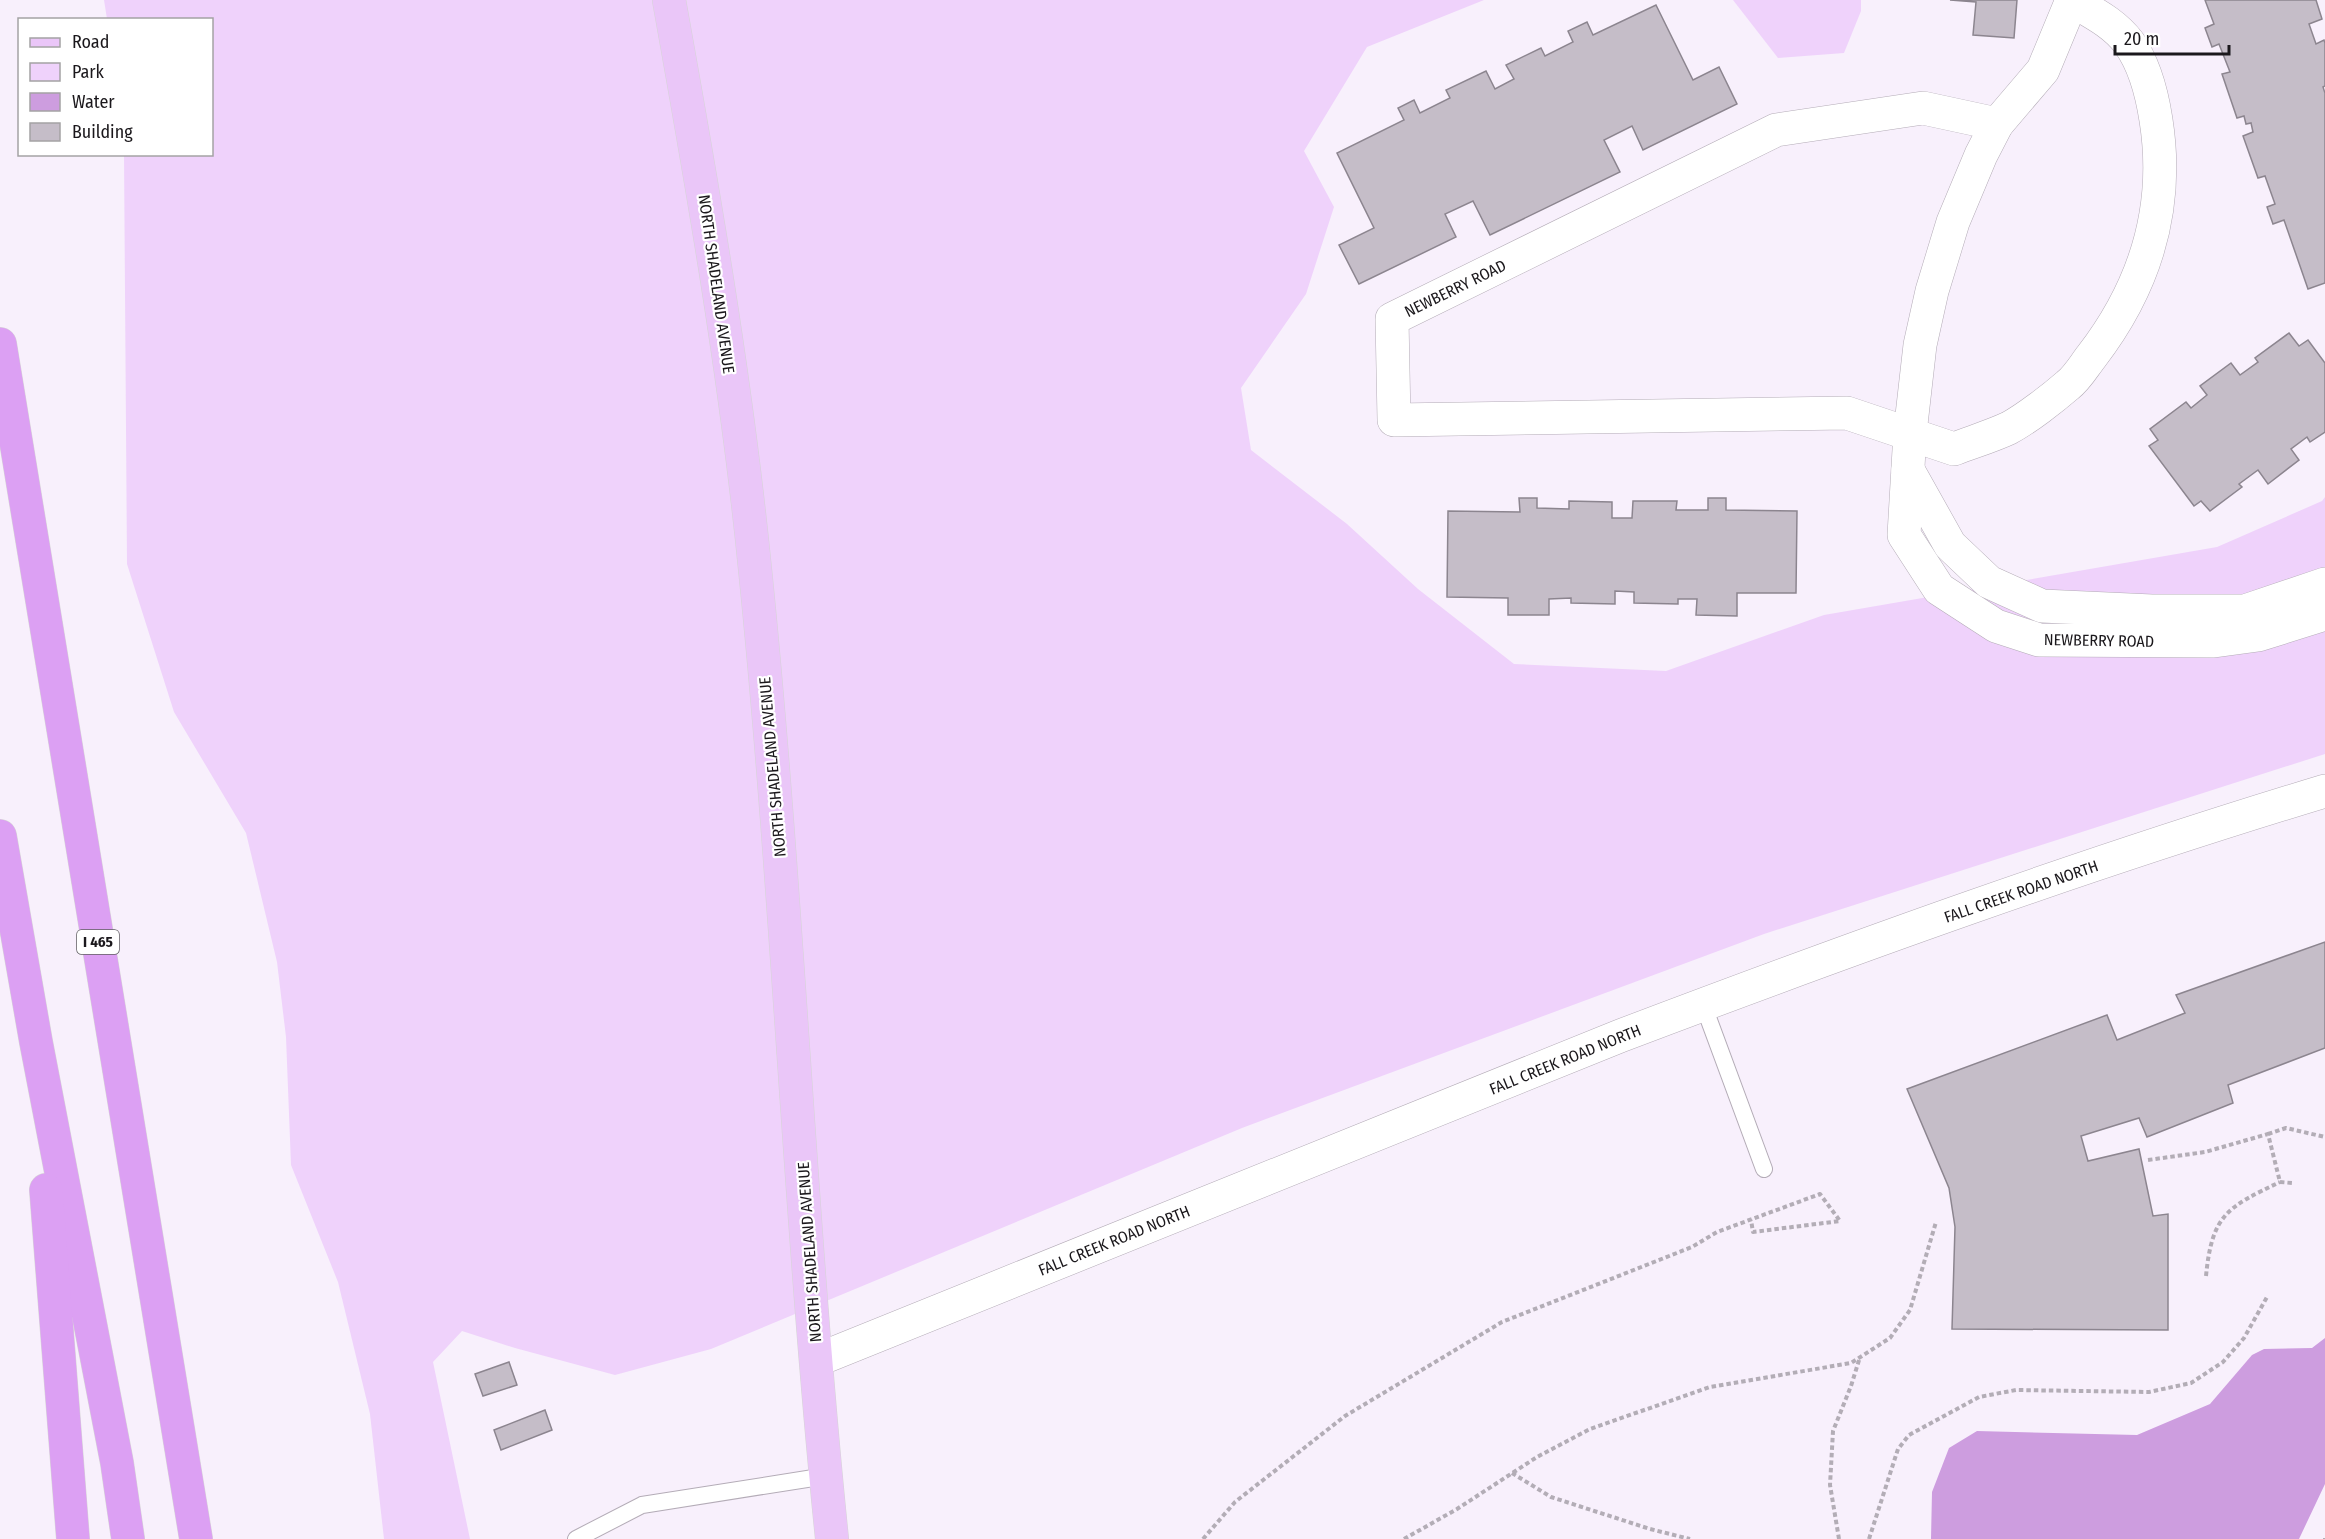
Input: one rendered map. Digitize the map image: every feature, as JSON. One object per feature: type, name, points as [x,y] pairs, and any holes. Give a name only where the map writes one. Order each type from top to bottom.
[{"type":"highway","name":"I 465","points":[[0,344],[196,1539]]},
{"type":"highway","points":[[0,836],[36,1042],[117,1463],[128,1539]]},
{"type":"highway","points":[[36,1042],[63,1432],[73,1539]]},
{"type":"main road","name":"NORTH SHADELAND AVENUE","points":[[669,0],[711,236],[754,555],[786,930],[832,1539]]},
{"type":"street","name":"NEWBERRY ROAD","points":[[1997,124],[1923,108],[1776,130],[1392,319],[1394,420],[1847,413],[1910,433],[1954,449],[2010,427],[2070,384],[2110,331],[2134,291],[2156,221],[2161,180],[2159,137],[2145,73],[2130,44],[2107,21],[2072,0],[2043,70],[1997,124],[1981,155],[1953,222],[1932,291],[1920,345],[1910,433],[1904,535],[1939,589],[1996,627],[2039,640],[2214,641],[2258,635],[2325,614]]},
{"type":"street","name":"NEWBERRY ROAD","points":[[1908,470],[1950,545],[1989,582],[2042,606],[2152,611],[2246,611],[2325,584]]},
{"type":"street","name":"FALL CREEK ROAD NORTH","points":[[817,1360],[1704,1004],[1976,905],[2325,791]]},
{"type":"lane","points":[[1704,1004],[1764,1169]]},
{"type":"lane","points":[[576,1539],[642,1505],[826,1476]]},
{"type":"path","points":[[2148,1160],[2205,1152],[2286,1128],[2325,1137]]},
{"type":"path","points":[[2268,1134],[2280,1182]]},
{"type":"path","points":[[2206,1276],[2212,1242],[2219,1222],[2227,1212],[2242,1200],[2280,1182],[2292,1183]]},
{"type":"path","points":[[1203,1539],[1235,1502],[1345,1416],[1502,1322],[1692,1247],[1717,1232],[1820,1194],[1840,1221],[1753,1232],[1751,1220]]},
{"type":"path","points":[[1404,1539],[1457,1509],[1537,1456],[1590,1429],[1710,1388],[1851,1363],[1890,1338],[1910,1310],[1936,1222]]},
{"type":"path","points":[[1869,1539],[1898,1449],[1909,1435],[1979,1397],[2016,1390],[2149,1392],[2191,1383],[2223,1362],[2244,1338],[2266,1298]]},
{"type":"path","points":[[1839,1539],[1830,1485],[1833,1431],[1860,1357]]},
{"type":"path","points":[[1512,1473],[1551,1497],[1650,1529],[1690,1539]]},
{"type":"green space","points":[[104,0],[1484,0],[1367,47],[1304,151],[1334,207],[1306,294],[1241,388],[1251,450],[1347,524],[1418,589],[1514,664],[1666,671],[1824,615],[2217,547],[2322,501],[2325,497],[2325,754],[1764,934],[1242,1128],[711,1349],[615,1375],[462,1331],[433,1362],[470,1539],[384,1539],[370,1414],[338,1282],[291,1165],[286,1037],[277,962],[246,833],[174,712],[127,564],[124,156],[213,156],[213,18],[107,18]]},
{"type":"green space","points":[[1733,0],[1861,0],[1861,11],[1844,53],[1778,58]]},
{"type":"water","points":[[2325,1338],[2325,1484],[2299,1539],[1931,1539],[1932,1492],[1949,1448],[1977,1431],[2137,1435],[2210,1404],[2252,1355],[2264,1349],[2312,1348]]},
{"type":"building","points":[[1950,0],[2017,0],[2014,38],[1973,35],[1976,2]]},
{"type":"building","points":[[2205,0],[2316,0],[2322,19],[2309,24],[2316,44],[2324,40],[2325,43],[2325,86],[2323,87],[2325,93],[2325,283],[2308,289],[2284,220],[2273,224],[2267,207],[2275,204],[2265,176],[2258,178],[2243,136],[2253,132],[2251,123],[2246,124],[2244,116],[2237,118],[2222,74],[2230,72],[2219,44],[2212,47],[2205,28],[2214,24]]},
{"type":"building","points":[[1656,5],[1693,80],[1719,67],[1737,104],[1643,150],[1632,126],[1604,140],[1620,172],[1490,235],[1473,201],[1445,214],[1456,237],[1359,284],[1339,245],[1374,228],[1337,153],[1404,120],[1398,108],[1414,100],[1420,113],[1450,98],[1446,90],[1486,71],[1495,89],[1514,79],[1506,65],[1541,48],[1545,56],[1573,42],[1568,31],[1587,22],[1593,35]]},
{"type":"building","points":[[2289,333],[2299,346],[2308,340],[2325,363],[2325,432],[2310,442],[2307,437],[2291,449],[2299,460],[2268,484],[2258,470],[2239,484],[2242,487],[2210,511],[2201,501],[2194,506],[2149,446],[2158,440],[2150,429],[2186,402],[2191,408],[2207,395],[2200,386],[2231,363],[2240,375],[2258,362],[2255,358]]},
{"type":"building","points":[[1519,498],[1537,498],[1537,508],[1569,509],[1569,501],[1612,502],[1612,518],[1632,518],[1633,501],[1677,501],[1676,510],[1708,510],[1708,498],[1726,498],[1726,510],[1797,511],[1796,593],[1737,593],[1737,616],[1696,615],[1697,599],[1678,599],[1678,604],[1634,603],[1634,592],[1615,591],[1615,604],[1571,603],[1571,598],[1549,599],[1549,615],[1508,615],[1508,598],[1447,597],[1448,511],[1520,512]]},
{"type":"building","points":[[2325,942],[2325,1048],[2228,1085],[2233,1103],[2147,1137],[2139,1118],[2081,1136],[2088,1161],[2139,1149],[2153,1216],[2168,1214],[2168,1330],[1952,1329],[1955,1227],[1949,1188],[1907,1089],[2107,1015],[2117,1040],[2185,1013],[2176,995]]},
{"type":"building","points":[[509,1362],[517,1385],[483,1396],[475,1374]]},
{"type":"building","points":[[545,1410],[552,1430],[501,1450],[494,1430]]}]
